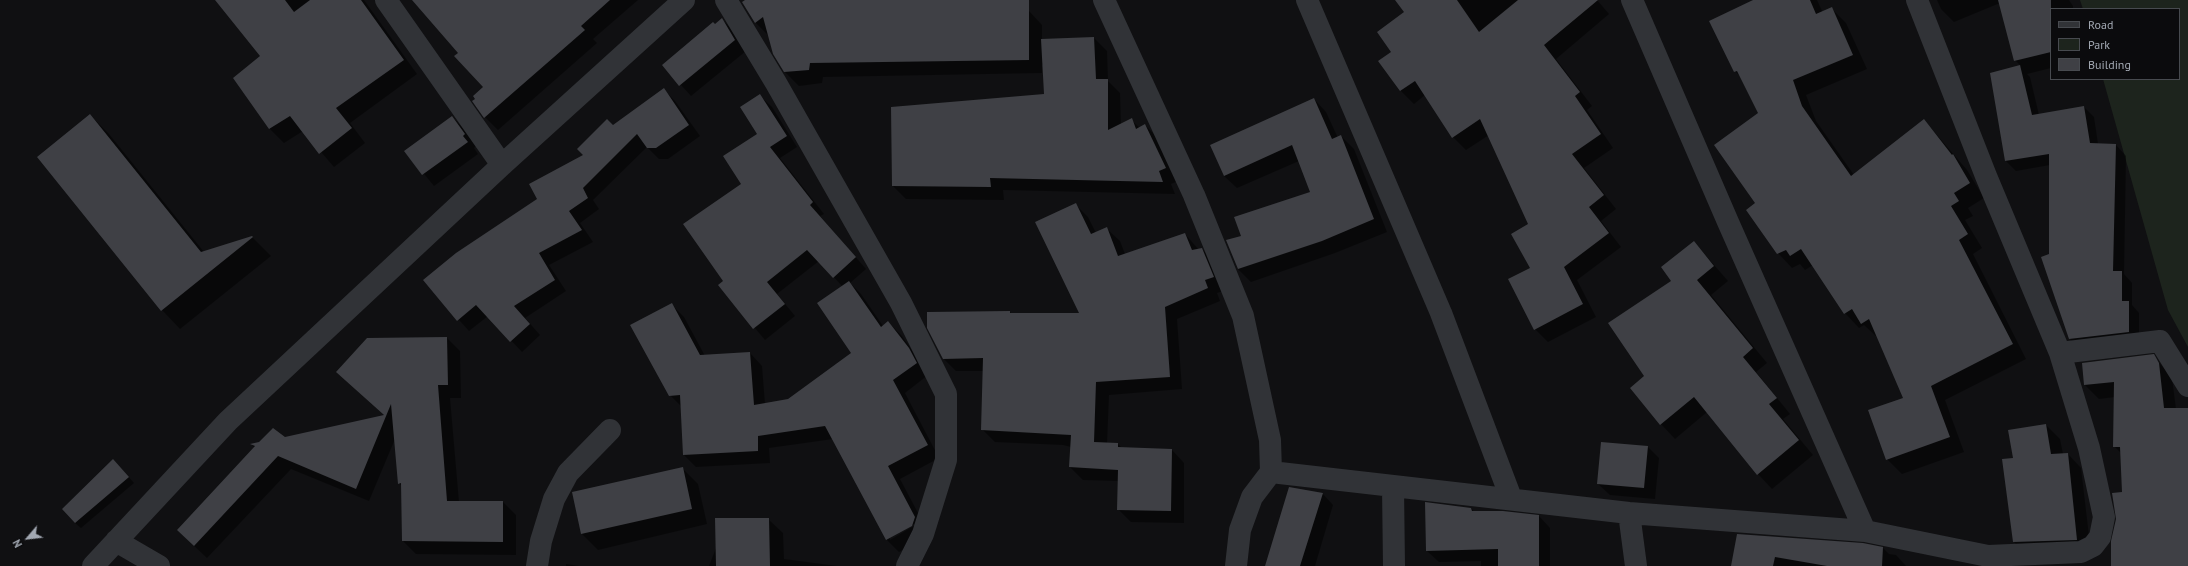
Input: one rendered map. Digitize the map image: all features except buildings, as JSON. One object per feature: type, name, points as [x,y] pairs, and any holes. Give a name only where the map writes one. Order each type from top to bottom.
[{"type":"street","points":[[386,0],[502,165]]},
{"type":"street","points":[[93,566],[228,421],[502,165],[684,0]]},
{"type":"street","points":[[726,0],[776,83],[901,303],[946,394],[946,460],[923,534],[907,566]]},
{"type":"street","points":[[1104,0],[1194,195],[1243,316],[1270,440],[1271,472],[1252,497],[1240,530],[1236,566]]},
{"type":"street","points":[[1307,0],[1441,313],[1512,498]]},
{"type":"street","points":[[1632,0],[1728,222],[1865,531]]},
{"type":"street","points":[[1271,472],[1393,487],[1512,498],[1629,513],[1865,531],[1988,561],[2080,552],[2093,546],[2100,537],[2104,517],[2089,448],[2060,353],[1986,176],[1917,0]]},
{"type":"street","points":[[2060,353],[2160,341],[2188,386]]},
{"type":"street","points":[[537,566],[541,542],[554,499],[568,473],[610,430]]},
{"type":"street","points":[[1393,487],[1394,566]]},
{"type":"street","points":[[1629,513],[1636,566]]},
{"type":"street","points":[[116,541],[159,566]]},
{"type":"green space","points":[[2080,0],[2188,0],[2188,347],[2168,310],[2103,80],[2180,80],[2180,8],[2083,8]]}]
